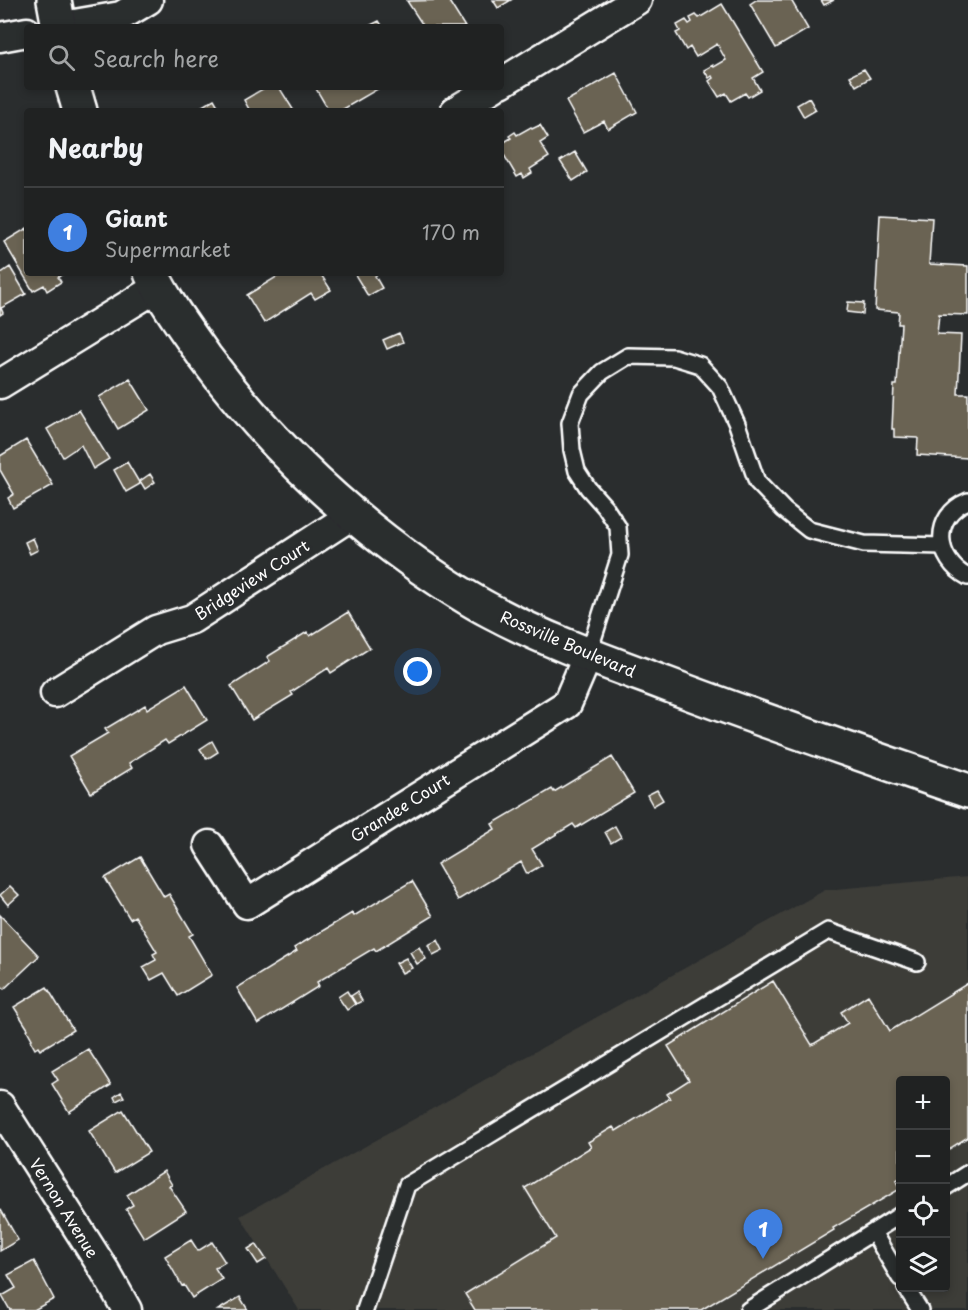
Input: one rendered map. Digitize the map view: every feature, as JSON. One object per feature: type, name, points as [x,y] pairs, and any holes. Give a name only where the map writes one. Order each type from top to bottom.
[{"type":"main road","points":[[54,0],[58,24]]},
{"type":"main road","points":[[74,90],[79,108]]},
{"type":"main road","name":"Rossville Boulevard","points":[[155,280],[189,334],[248,411],[311,478],[352,515],[445,584],[489,610],[588,655],[968,791]]},
{"type":"street","points":[[75,24],[122,16],[148,0]]},
{"type":"street","points":[[504,81],[637,0]]},
{"type":"street","points":[[0,37],[24,33]]},
{"type":"street","points":[[459,108],[489,90]]},
{"type":"street","points":[[0,384],[155,280]]},
{"type":"street","name":"Bridgeview Court","points":[[55,693],[156,630],[192,619],[352,515]]},
{"type":"street","name":"Grandee Court","points":[[209,845],[247,904],[567,704],[588,655]]},
{"type":"street","name":"Vernon Avenue","points":[[0,1106],[105,1271],[127,1310]]},
{"type":"lane","points":[[588,655],[620,555],[618,527],[577,471],[572,450],[570,423],[581,394],[602,372],[628,356],[674,357],[700,365],[720,387],[737,423],[757,482],[784,510],[809,530],[864,544],[942,546]]},
{"type":"lane","points":[[968,501],[951,513],[944,525],[942,546],[952,567],[968,577]]},
{"type":"lane","points":[[365,1310],[407,1185],[828,931],[917,962]]},
{"type":"lane","points":[[950,1184],[968,1173]]},
{"type":"lane","points":[[748,1310],[896,1218]]},
{"type":"lane","points":[[873,1232],[896,1271]]},
{"type":"lane","points":[[909,1292],[920,1310]]},
{"type":"shaded area","points":[[968,877],[968,1310],[299,1310],[240,1216],[825,890]]},
{"type":"building","points":[[448,0],[463,24],[422,24],[407,1]]},
{"type":"building","points":[[493,0],[511,0],[498,8]]},
{"type":"building","points":[[756,0],[791,0],[808,29],[776,48],[750,4]]},
{"type":"building","points":[[821,0],[834,0],[824,5]]},
{"type":"building","points":[[722,4],[763,72],[753,78],[760,90],[748,97],[745,93],[731,101],[726,93],[719,97],[709,81],[713,78],[712,76],[709,78],[704,70],[726,60],[717,44],[696,57],[690,47],[686,50],[676,33],[680,31],[677,25],[686,20],[689,24],[692,22],[690,18],[696,15],[699,18]]},
{"type":"building","points":[[864,69],[870,78],[856,86],[850,76]]},
{"type":"building","points":[[616,73],[637,112],[608,129],[604,121],[583,132],[566,101]]},
{"type":"building","points":[[261,90],[281,90],[292,108],[248,108],[244,100]]},
{"type":"building","points":[[317,90],[376,90],[345,108],[327,108]]},
{"type":"building","points":[[809,98],[816,110],[804,117],[797,105]]},
{"type":"building","points":[[214,99],[219,108],[199,108]]},
{"type":"building","points":[[540,125],[548,138],[540,143],[549,157],[530,169],[532,173],[524,178],[522,174],[517,177],[504,155],[504,142],[515,132],[517,135],[531,127],[532,129]]},
{"type":"building","points":[[575,152],[587,172],[573,181],[560,161]]},
{"type":"building","points":[[880,215],[932,218],[929,264],[968,266],[968,315],[939,314],[937,334],[961,335],[958,394],[968,394],[968,458],[917,455],[918,438],[894,437],[894,429],[892,429],[894,385],[897,385],[901,324],[898,324],[899,312],[875,310]]},
{"type":"building","points":[[24,230],[24,276],[4,242]]},
{"type":"building","points":[[10,267],[26,294],[1,308],[3,313],[0,315],[0,274]]},
{"type":"building","points":[[24,276],[60,276],[58,277],[61,282],[47,291],[44,285],[33,291]]},
{"type":"building","points":[[278,276],[322,276],[331,290],[315,299],[311,293],[264,323],[247,295]]},
{"type":"building","points":[[356,276],[375,276],[382,288],[368,296]]},
{"type":"building","points":[[848,302],[864,303],[863,314],[847,312]]},
{"type":"building","points":[[399,333],[403,342],[387,349],[383,340]]},
{"type":"building","points":[[130,379],[149,410],[118,429],[99,397]]},
{"type":"building","points":[[79,410],[109,459],[93,469],[81,445],[63,457],[47,429]]},
{"type":"building","points":[[26,440],[53,485],[13,508],[8,498],[14,494],[0,470],[0,456]]},
{"type":"building","points":[[127,462],[140,484],[126,492],[114,470]]},
{"type":"building","points":[[150,474],[155,482],[145,489],[140,481]]},
{"type":"building","points":[[33,538],[38,550],[30,554],[25,542]]},
{"type":"building","points":[[348,612],[370,648],[331,673],[328,668],[291,692],[293,695],[252,720],[231,686],[270,661],[267,657],[307,632],[310,636]]},
{"type":"building","points":[[186,685],[207,720],[168,744],[165,740],[129,763],[132,768],[91,793],[69,756],[108,733],[105,729],[145,705],[147,709]]},
{"type":"building","points":[[212,741],[218,752],[207,759],[200,749]]},
{"type":"building","points":[[612,757],[634,793],[576,828],[573,824],[532,849],[542,865],[527,874],[521,862],[458,900],[437,864],[495,829],[492,824],[552,789],[554,792]]},
{"type":"building","points":[[657,790],[663,800],[653,806],[647,795]]},
{"type":"building","points":[[615,826],[621,837],[611,843],[605,832]]},
{"type":"building","points":[[140,857],[164,897],[169,894],[193,934],[189,936],[212,975],[178,996],[164,973],[151,980],[143,967],[156,960],[153,954],[157,952],[135,916],[130,919],[105,878]]},
{"type":"building","points":[[412,881],[433,916],[376,951],[374,948],[317,982],[319,986],[258,1024],[237,988],[297,951],[294,948]]},
{"type":"building","points":[[10,886],[19,895],[8,905],[0,895]]},
{"type":"building","points":[[0,915],[39,956],[4,989],[0,986]]},
{"type":"building","points":[[438,940],[443,950],[433,955],[428,945]]},
{"type":"building","points":[[419,947],[426,959],[417,964],[410,952]]},
{"type":"building","points":[[406,958],[412,968],[402,973],[396,963]]},
{"type":"building","points":[[773,981],[812,1045],[848,1023],[841,1012],[868,995],[890,1031],[968,983],[968,1137],[950,1148],[950,1076],[896,1076],[896,1191],[701,1310],[475,1310],[465,1294],[556,1238],[525,1188],[591,1147],[588,1142],[613,1127],[616,1131],[670,1098],[667,1094],[689,1080],[668,1046]]},
{"type":"building","points":[[47,987],[73,1030],[40,1050],[38,1047],[35,1049],[28,1029],[14,1007]]},
{"type":"building","points":[[347,991],[355,1004],[347,1010],[338,997]]},
{"type":"building","points":[[357,992],[362,1001],[356,1004],[351,996]]},
{"type":"building","points":[[88,1049],[111,1085],[69,1112],[52,1084],[58,1080],[52,1071]]},
{"type":"building","points":[[121,1092],[124,1097],[116,1101],[114,1097]]},
{"type":"building","points":[[123,1110],[149,1152],[115,1173],[89,1131]]},
{"type":"building","points":[[164,1171],[172,1185],[169,1186],[186,1211],[144,1238],[126,1209],[133,1205],[127,1195]]},
{"type":"building","points":[[0,1210],[18,1240],[0,1251]]},
{"type":"building","points":[[191,1240],[198,1251],[212,1242],[225,1262],[215,1268],[222,1279],[192,1298],[184,1285],[182,1286],[165,1256]]},
{"type":"building","points":[[256,1244],[266,1259],[258,1264],[248,1249]]},
{"type":"building","points":[[34,1261],[54,1299],[34,1310],[10,1310],[2,1296],[16,1288],[8,1275]]},
{"type":"building","points":[[240,1297],[248,1310],[218,1310]]},
{"type":"place","name":"Giant","points":[[763,1259]]}]
